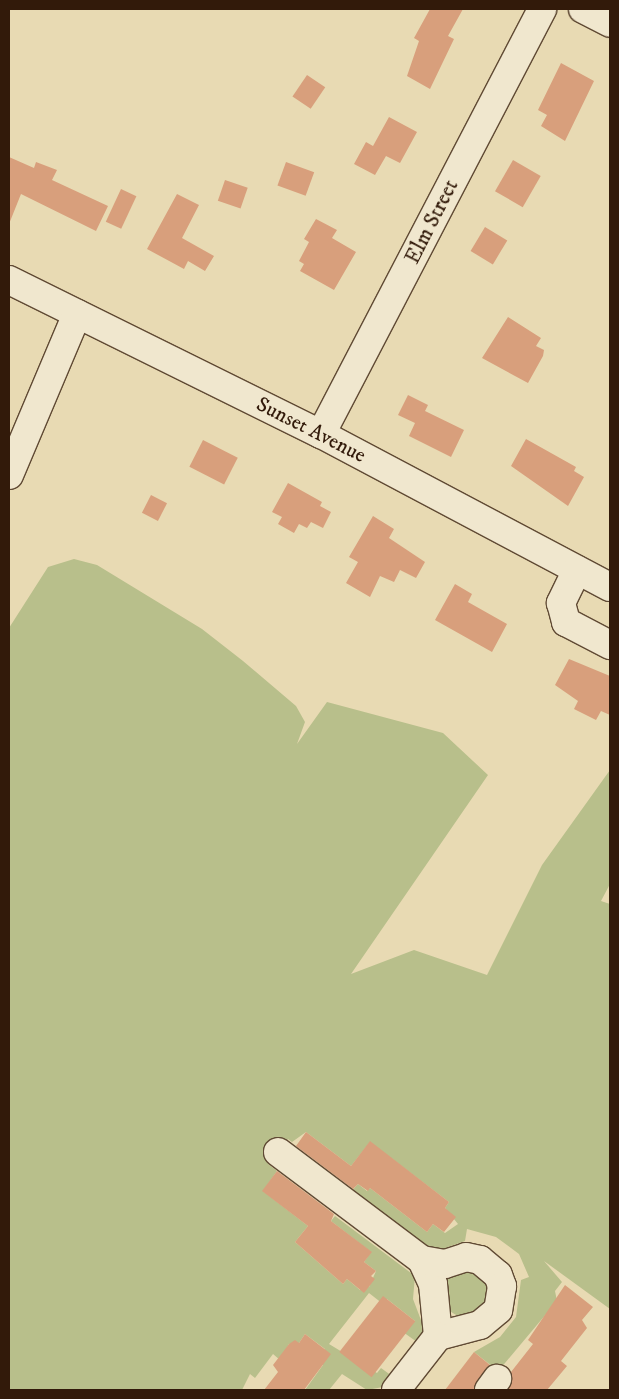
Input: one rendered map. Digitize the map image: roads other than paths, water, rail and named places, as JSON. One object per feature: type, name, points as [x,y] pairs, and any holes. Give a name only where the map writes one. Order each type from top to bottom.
[{"type":"street","name":"Elm Street","points":[[321,434],[542,9]]},
{"type":"street","points":[[583,9],[610,23]]},
{"type":"street","name":"Sunset Avenue","points":[[9,280],[321,434],[610,587]]},
{"type":"street","points":[[9,475],[77,314]]},
{"type":"street","points":[[577,570],[561,603],[566,622],[610,645]]},
{"type":"street","points":[[278,1152],[422,1260],[433,1284],[438,1336]]},
{"type":"street","points":[[396,1390],[438,1336],[490,1319],[498,1310],[502,1286],[498,1275],[480,1260],[422,1260]]}]
